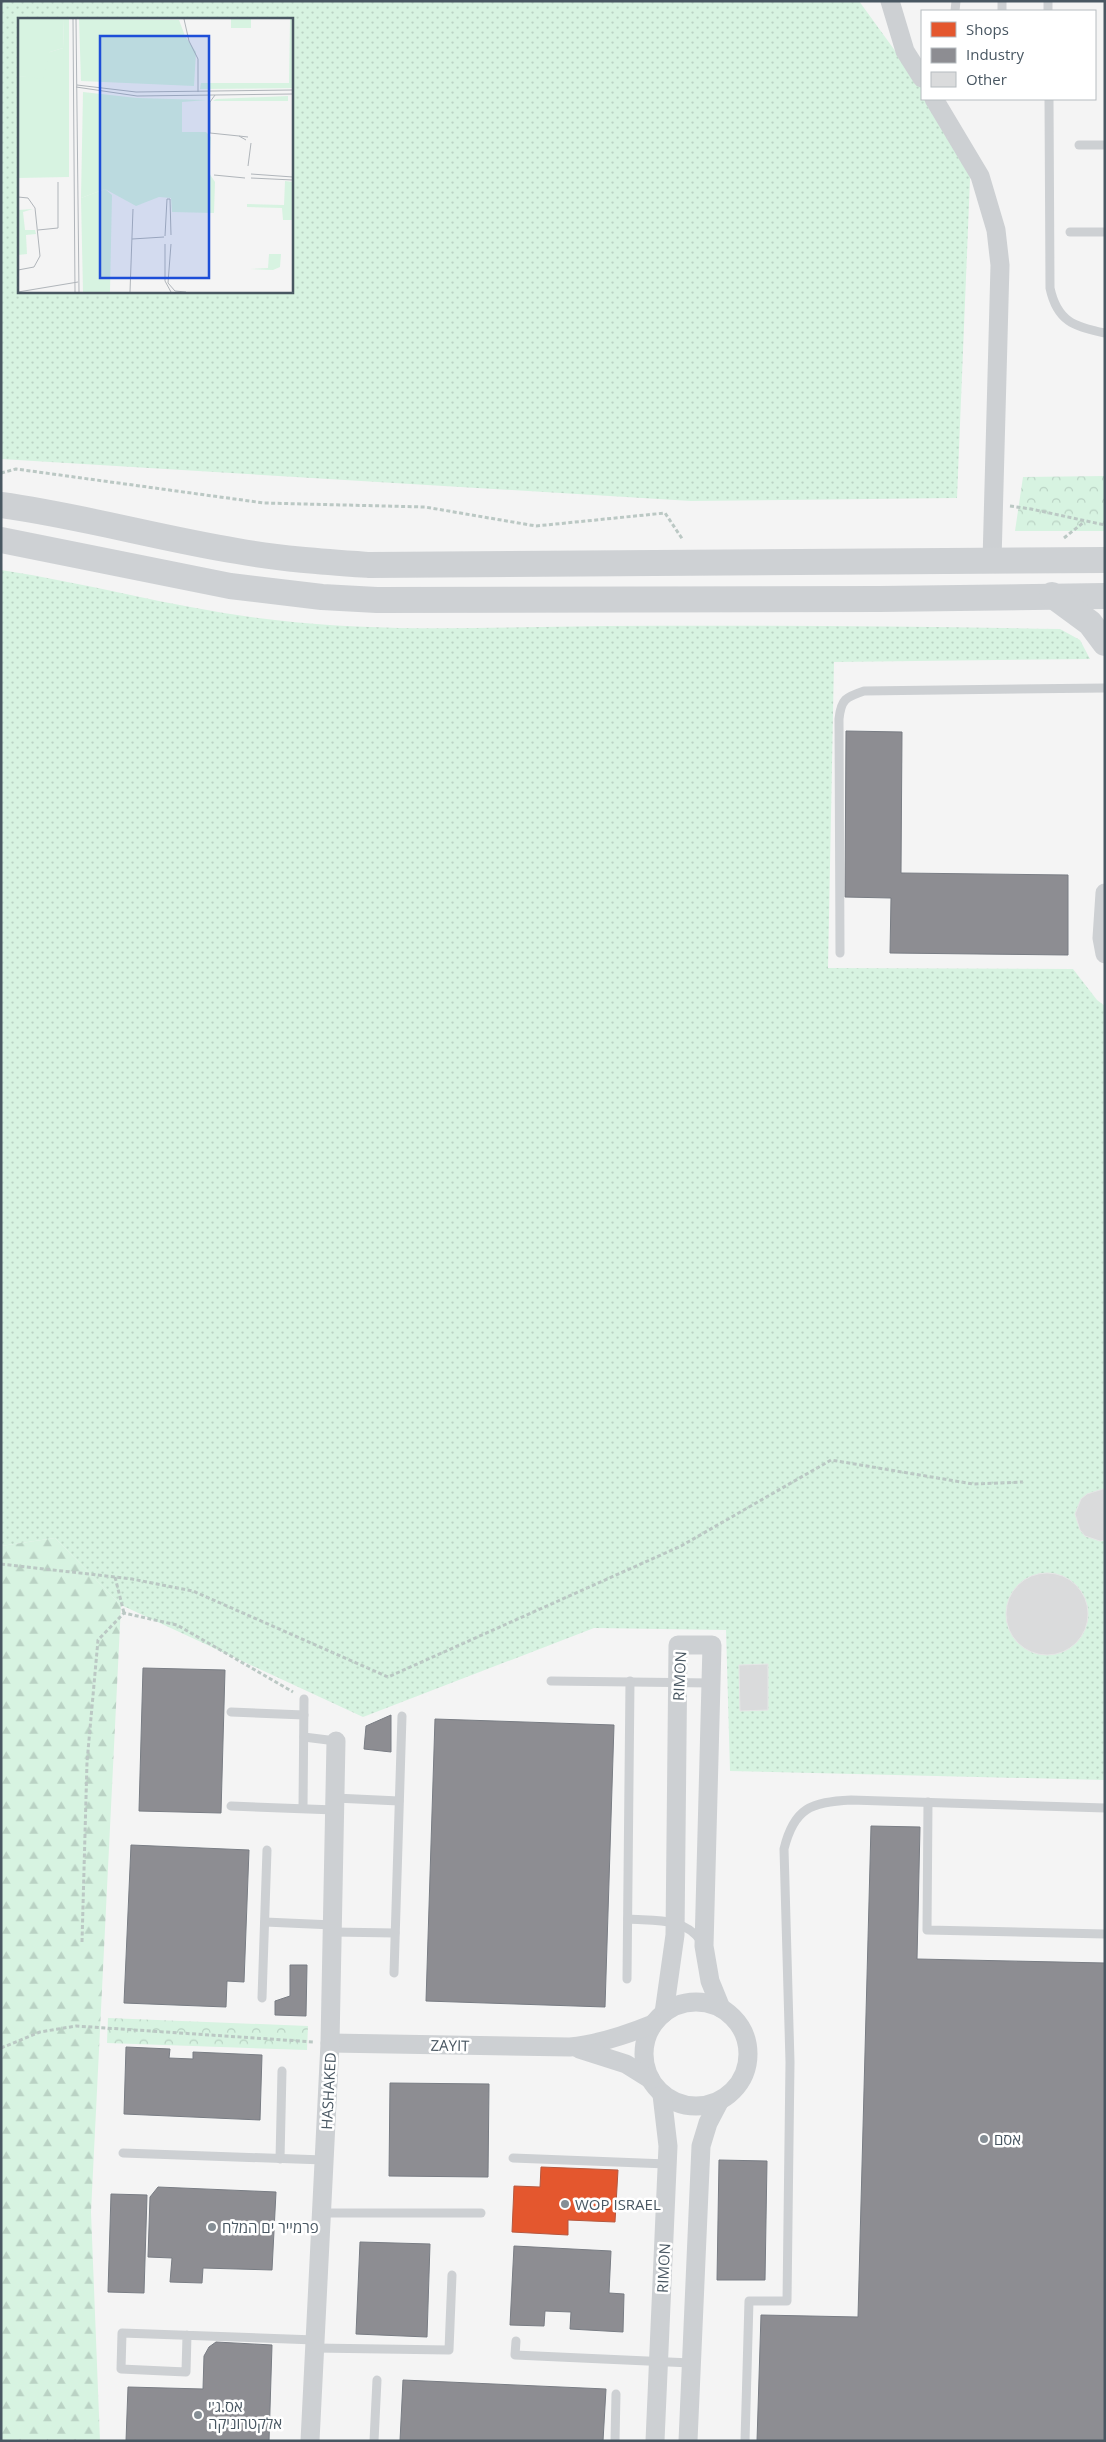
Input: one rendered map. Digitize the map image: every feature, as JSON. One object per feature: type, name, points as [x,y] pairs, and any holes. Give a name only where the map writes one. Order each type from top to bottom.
[{"type":"street","points":[[890,1],[905,51],[921,76]]},
{"type":"street","points":[[935,100],[980,176],[996,230],[1000,265],[992,561]]},
{"type":"street","points":[[1,506],[84,518],[237,552],[320,561],[399,565],[1105,560]]},
{"type":"street","points":[[1,540],[230,586],[303,595],[377,600],[880,599],[1105,596]]},
{"type":"street","points":[[1052,596],[1090,623],[1105,643]]},
{"type":"street","points":[[1105,892],[1102,938],[1105,954]]},
{"type":"street","name":"RIMON","points":[[658,2019],[674,1922],[678,1645],[712,1646],[704,1946],[710,1981],[721,2008]]},
{"type":"street","name":"HASHAKED","points":[[310,2441],[330,2044],[336,1741]]},
{"type":"street","points":[[689,2002],[702,2002],[721,2008],[730,2013],[742,2027],[748,2043],[749,2061],[744,2078],[734,2092],[719,2102],[702,2107],[689,2107],[676,2103],[662,2095],[650,2080],[645,2068],[644,2052],[646,2037],[658,2019],[678,2004],[689,2002]]},
{"type":"street","name":"ZAYIT","points":[[330,2044],[570,2048],[595,2045],[658,2019]]},
{"type":"street","name":"ZAYIT","points":[[570,2048],[626,2064],[650,2080]]},
{"type":"street","name":"RIMON","points":[[654,2441],[668,2164],[668,2146],[662,2095]]},
{"type":"street","name":"RIMON","points":[[688,2441],[701,2146],[708,2123],[719,2102]]},
{"type":"lane","points":[[1049,100],[1050,288],[1053,303],[1058,313],[1071,324],[1105,333]]},
{"type":"lane","points":[[1079,146],[1105,145]]},
{"type":"lane","points":[[1070,232],[1105,232]]},
{"type":"lane","points":[[840,953],[839,719],[840,705],[849,696],[864,691],[1105,688]]},
{"type":"lane","points":[[551,1681],[711,1683]]},
{"type":"lane","points":[[627,1979],[630,1682]]},
{"type":"lane","points":[[303,1808],[304,1699]]},
{"type":"lane","points":[[231,1712],[304,1715]]},
{"type":"lane","points":[[394,1973],[402,1716]]},
{"type":"lane","points":[[304,1737],[336,1741]]},
{"type":"lane","points":[[745,2441],[749,2301],[787,2301],[790,2062],[784,1849],[789,1830],[805,1810],[824,1802],[850,1800],[1105,1808]]},
{"type":"lane","points":[[231,1806],[303,1808],[335,1804],[399,1801]]},
{"type":"lane","points":[[928,1802],[927,1930],[1105,1934]]},
{"type":"lane","points":[[262,1998],[267,1850]]},
{"type":"lane","points":[[628,1919],[674,1922],[693,1930],[704,1946]]},
{"type":"lane","points":[[265,1922],[396,1933]]},
{"type":"lane","points":[[280,2159],[282,2072]]},
{"type":"lane","points":[[123,2153],[324,2160]]},
{"type":"lane","points":[[513,2158],[668,2164]]},
{"type":"lane","points":[[322,2213],[481,2213]]},
{"type":"lane","points":[[187,2335],[186,2372],[121,2369],[122,2332],[187,2335],[315,2344],[449,2350],[452,2275]]},
{"type":"lane","points":[[516,2340],[514,2355],[690,2363]]},
{"type":"lane","points":[[374,2441],[377,2380]]},
{"type":"lane","points":[[615,2441],[616,2394]]},
{"type":"path","points":[[1,474],[16,469],[264,504],[425,507],[536,526],[665,513],[699,564]]},
{"type":"path","points":[[993,504],[1031,509],[1105,525]]},
{"type":"path","points":[[1,1564],[115,1577],[193,1591],[388,1676],[681,1546],[831,1460],[973,1484],[1023,1482]]},
{"type":"path","points":[[115,1577],[124,1612]]},
{"type":"path","points":[[124,1612],[177,1626],[304,1699]]},
{"type":"path","points":[[82,1942],[86,1762],[98,1640],[124,1612]]},
{"type":"path","points":[[1,2048],[40,2032],[76,2026],[330,2044]]},
{"type":"green space","points":[[1,1],[859,1],[921,87],[921,100],[931,100],[971,155],[957,498],[691,501],[1,459]]},
{"type":"green space","points":[[1105,476],[1105,531],[1015,531],[1023,477]]},
{"type":"green space","points":[[1,570],[240,616],[357,627],[890,626],[1060,629],[1080,640],[1090,659],[834,662],[828,968],[1073,969],[1097,1000],[1105,1006],[1105,1780],[730,1771],[726,1630],[594,1628],[363,1717],[121,1605],[55,1538],[1,1546]]},
{"type":"green space","points":[[55,1538],[121,1605],[91,2212],[100,2441],[1,2441],[1,1546]]},
{"type":"green space","points":[[108,2018],[308,2026],[307,2050],[107,2043]]},
{"type":"building: Shops","name":"WOP ISRAEL","points":[[541,2167],[618,2170],[615,2222],[568,2220],[568,2235],[512,2232],[514,2186],[540,2187]]},
{"type":"building: Industry","points":[[846,731],[902,732],[901,873],[1068,875],[1068,955],[890,953],[891,898],[845,897]]},
{"type":"building: Industry","points":[[143,1668],[225,1670],[221,1813],[139,1811]]},
{"type":"building: Industry","points":[[391,1715],[391,1752],[364,1749],[366,1726]]},
{"type":"building: Industry","points":[[435,1719],[614,1725],[605,2007],[426,2001]]},
{"type":"building: Industry","name":"אסם","points":[[871,1826],[920,1827],[917,1959],[1105,1963],[1105,2441],[757,2441],[761,2315],[858,2317]]},
{"type":"building: Industry","points":[[131,1845],[249,1850],[244,1982],[227,1981],[226,2007],[124,2003]]},
{"type":"building: Industry","points":[[290,1965],[307,1965],[306,2016],[275,2015],[275,2001],[290,1996]]},
{"type":"building: Industry","points":[[126,2047],[170,2049],[169,2058],[193,2059],[193,2052],[262,2055],[260,2120],[124,2114]]},
{"type":"building: Industry","points":[[390,2083],[489,2084],[488,2177],[389,2176]]},
{"type":"building: Industry","points":[[719,2160],[767,2161],[765,2280],[717,2280]]},
{"type":"building: Industry","name":"פרמייר ים המלח","points":[[158,2187],[276,2192],[272,2270],[203,2268],[202,2283],[170,2282],[172,2258],[148,2257],[150,2197]]},
{"type":"building: Industry","points":[[111,2194],[147,2195],[144,2293],[108,2292]]},
{"type":"building: Industry","points":[[360,2242],[430,2244],[427,2337],[356,2334]]},
{"type":"building: Industry","points":[[514,2246],[611,2251],[609,2293],[624,2294],[623,2332],[570,2329],[571,2312],[545,2311],[544,2326],[510,2325]]},
{"type":"building: Industry","name":"אס.ג'י אלקטרוניקה","points":[[216,2342],[272,2345],[269,2441],[126,2441],[128,2387],[203,2389],[204,2356],[209,2347]]},
{"type":"building: Industry","points":[[403,2380],[606,2389],[603,2441],[400,2441]]},
{"type":"building: Other","points":[[1105,1490],[1105,1540],[1100,1541],[1085,1536],[1080,1530],[1075,1514],[1081,1499],[1087,1494]]},
{"type":"building: Other","points":[[1047,1573],[1063,1576],[1076,1585],[1085,1598],[1088,1614],[1085,1630],[1076,1643],[1063,1652],[1047,1655],[1031,1652],[1018,1643],[1009,1630],[1006,1614],[1009,1598],[1018,1585],[1031,1576]]},
{"type":"building: Other","points":[[768,1664],[768,1710],[740,1711],[739,1665]]},
{"type":"place","name":"אסם","points":[[984,2139]]},
{"type":"place","name":"WOP ISRAEL","points":[[565,2204]]},
{"type":"place","name":"פרמייר ים המלח","points":[[212,2227]]},
{"type":"place","name":"אס.ג'י אלקטרוניקה","points":[[198,2415]]}]
